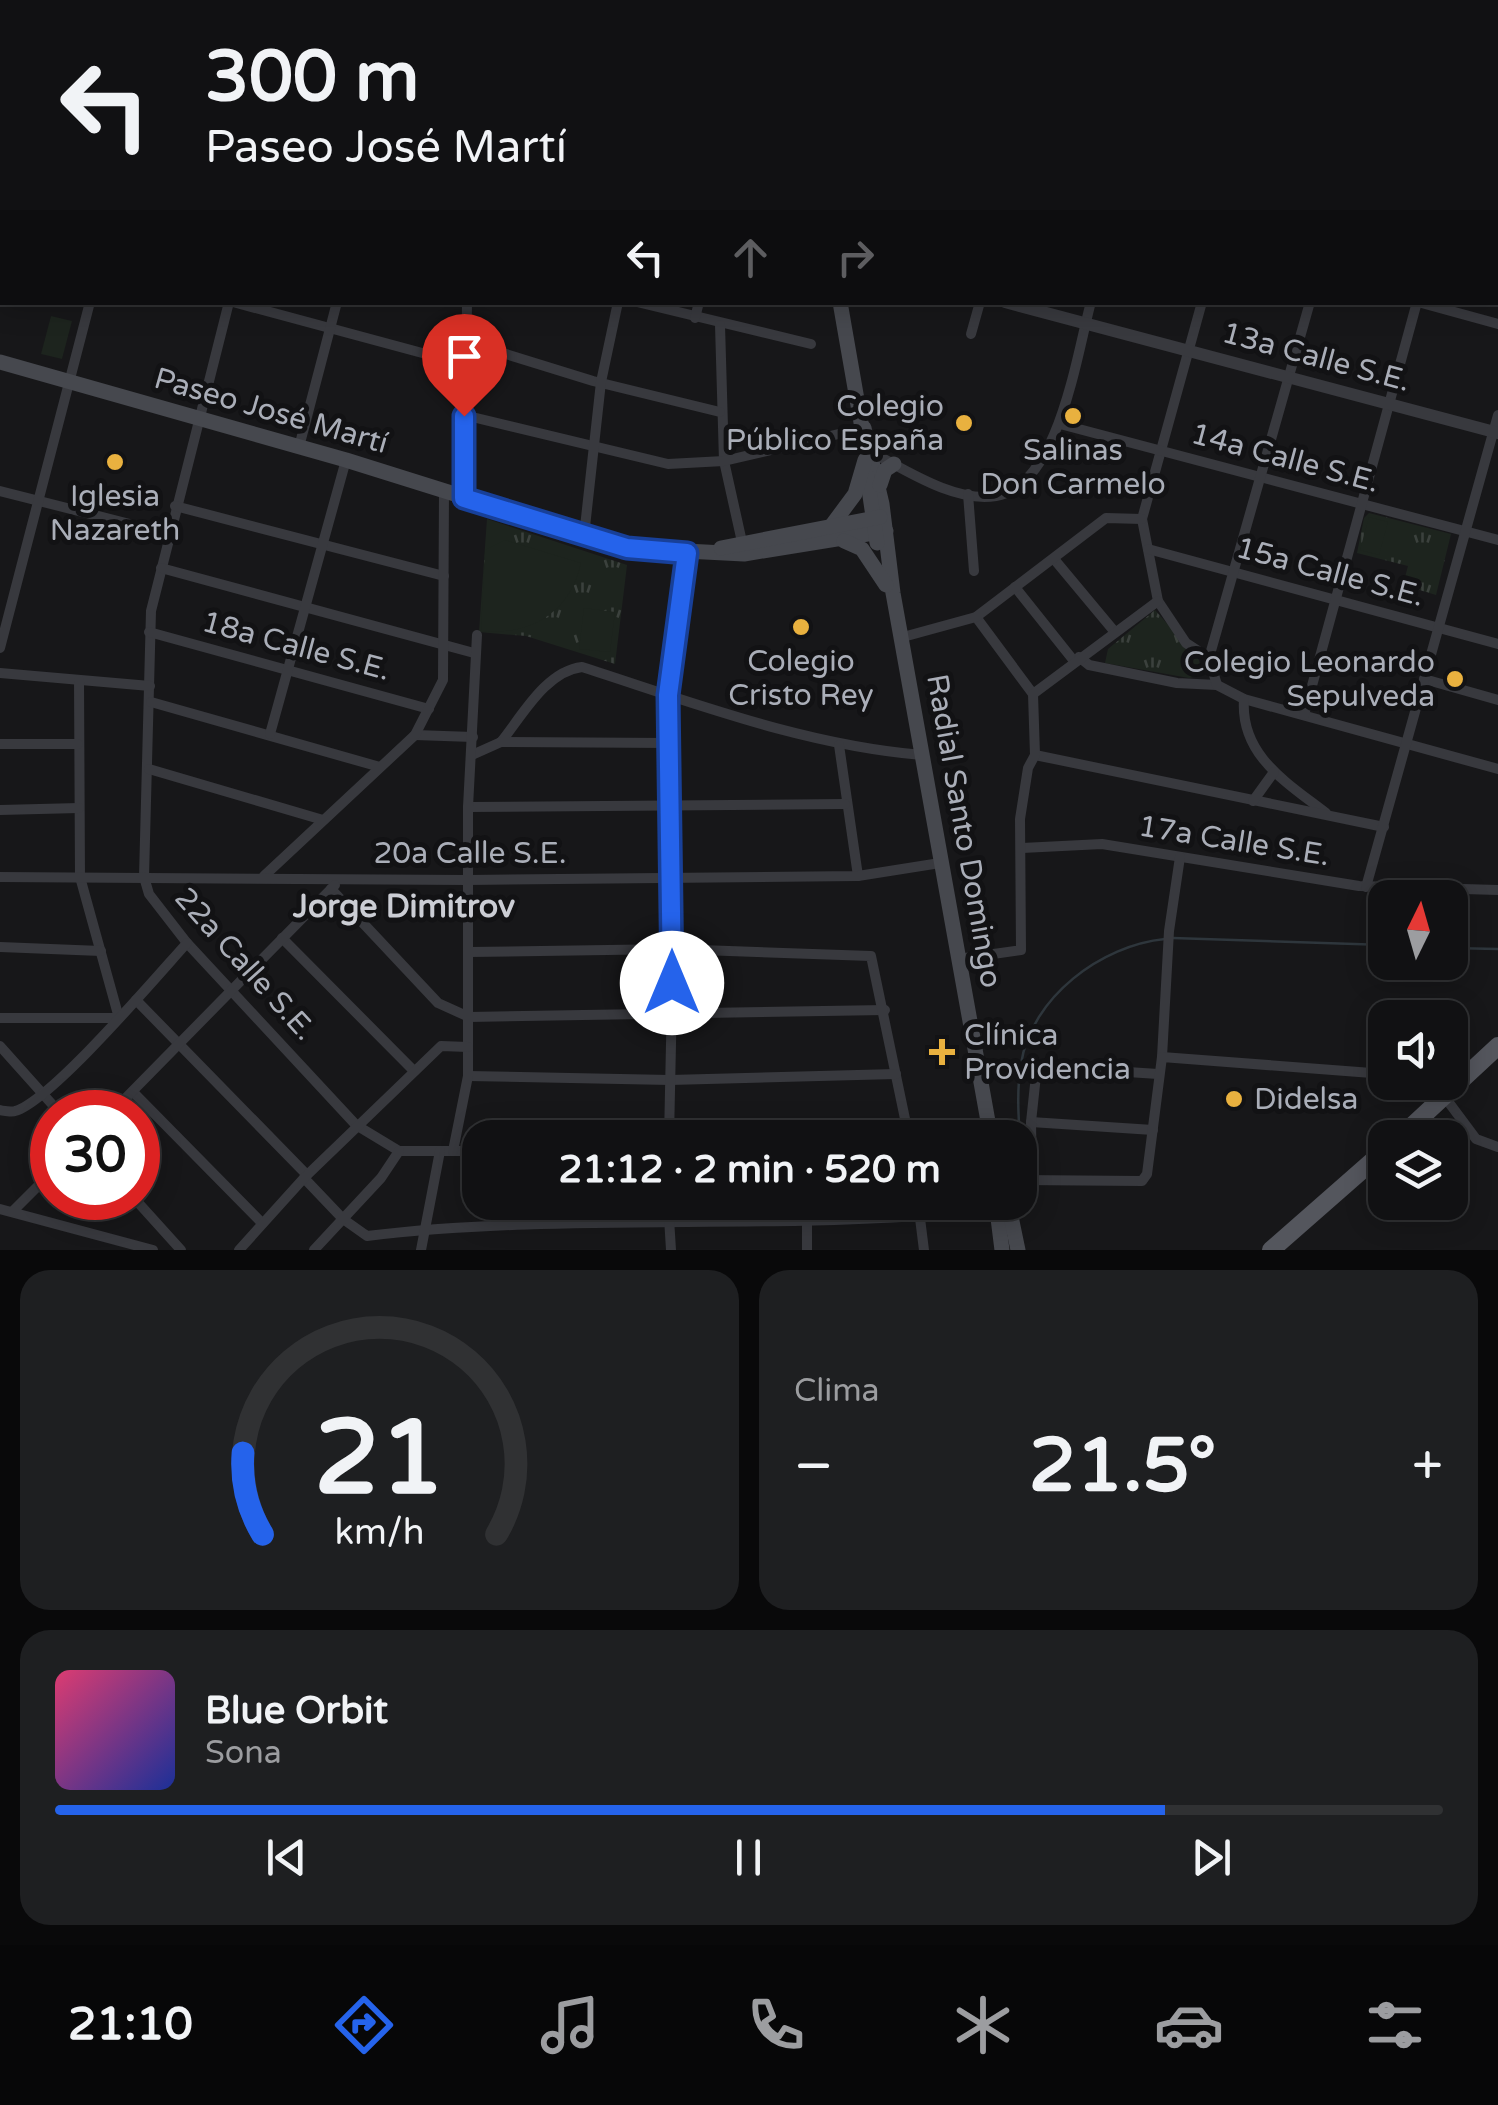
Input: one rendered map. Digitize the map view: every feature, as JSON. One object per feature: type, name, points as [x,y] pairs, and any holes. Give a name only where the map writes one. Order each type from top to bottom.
[{"type":"main road","name":"Radial Santo Domingo","points":[[841,305],[889,589],[903,637],[986,1120]]},
{"type":"main road","name":"Paseo José Martí","points":[[0,362],[346,460],[627,548],[744,554],[840,540],[880,524]]},
{"type":"main road","name":"Radial Santo Domingo","points":[[869,457],[880,489],[880,524]]},
{"type":"main road","points":[[832,525],[855,494],[869,457]]},
{"type":"main road","points":[[880,489],[884,470],[894,464]]},
{"type":"main road","name":"Paseo José Martí","points":[[694,553],[832,525],[880,524]]},
{"type":"main road","points":[[840,540],[862,548],[889,589]]},
{"type":"main road","points":[[1468,1072],[1498,1046]]},
{"type":"main road","points":[[1417,1120],[1437,1100]]},
{"type":"main road","points":[[1271,1250],[1368,1165]]},
{"type":"main road","points":[[998,1220],[1002,1250]]},
{"type":"main road","points":[[1012,1220],[1018,1250]]},
{"type":"street","points":[[0,648],[4,619],[89,305]]},
{"type":"street","name":"22a Calle S.E.","points":[[230,305],[175,506],[149,632],[150,768],[144,877],[149,894],[187,943],[233,988],[356,1125],[399,1151]]},
{"type":"street","points":[[242,305],[463,364]]},
{"type":"street","points":[[300,447],[336,305]]},
{"type":"street","points":[[464,498],[467,305]]},
{"type":"street","points":[[584,536],[601,382],[617,305]]},
{"type":"street","points":[[648,305],[720,326],[811,344]]},
{"type":"street","points":[[695,318],[698,305]]},
{"type":"street","points":[[971,334],[979,305]]},
{"type":"street","name":"13a Calle S.E.","points":[[1017,305],[1496,432]]},
{"type":"street","points":[[869,457],[968,494],[997,496],[1012,491],[1037,466],[1060,424],[1090,305]]},
{"type":"street","points":[[1201,305],[1142,519],[1158,601],[1186,643],[1209,658]]},
{"type":"street","points":[[1217,684],[1209,658],[1309,305]]},
{"type":"street","points":[[1304,715],[1416,305]]},
{"type":"street","points":[[1428,305],[1498,324]]},
{"type":"street","points":[[720,326],[724,461],[742,542]]},
{"type":"street","points":[[464,340],[601,382],[720,412]]},
{"type":"street","points":[[1366,887],[1498,415]]},
{"type":"street","points":[[464,416],[668,464],[724,461],[864,428]]},
{"type":"street","name":"14a Calle S.E.","points":[[1060,424],[1498,540]]},
{"type":"street","points":[[270,734],[346,460]]},
{"type":"street","points":[[0,491],[169,534]]},
{"type":"street","points":[[264,876],[415,735],[443,680],[444,492]]},
{"type":"street","points":[[968,494],[974,570]]},
{"type":"street","points":[[175,506],[444,576]]},
{"type":"street","points":[[903,637],[976,618],[1106,518],[1142,519]]},
{"type":"street","name":"15a Calle S.E.","points":[[1148,549],[1498,644]]},
{"type":"street","points":[[669,1120],[673,949],[668,695],[694,553]]},
{"type":"street","points":[[1054,560],[1114,631]]},
{"type":"street","points":[[161,568],[474,653]]},
{"type":"street","points":[[1015,587],[1077,659],[1089,665],[1176,683],[1217,684],[1244,700],[1498,768]]},
{"type":"street","points":[[1033,694],[1158,601]]},
{"type":"street","points":[[958,959],[1021,950],[1020,819],[1028,768],[1035,755],[1033,694],[976,618]]},
{"type":"street","name":"18a Calle S.E.","points":[[149,632],[429,708]]},
{"type":"street","points":[[453,1151],[468,1076],[468,807],[477,635]]},
{"type":"street","points":[[500,742],[546,686],[567,668],[582,666],[839,745],[922,755]]},
{"type":"street","points":[[0,673],[150,686]]},
{"type":"street","points":[[1424,679],[1498,700]]},
{"type":"street","points":[[79,680],[80,877],[120,1018]]},
{"type":"street","points":[[1244,700],[1242,726],[1274,772],[1331,816]]},
{"type":"street","points":[[150,702],[380,767]]},
{"type":"street","points":[[415,735],[473,738]]},
{"type":"street","points":[[472,755],[500,742],[669,743]]},
{"type":"street","points":[[0,744],[78,744]]},
{"type":"street","points":[[839,745],[858,876]]},
{"type":"street","points":[[1035,755],[1384,827]]},
{"type":"street","points":[[150,768],[324,820]]},
{"type":"street","points":[[1253,801],[1274,772]]},
{"type":"street","points":[[468,807],[845,804]]},
{"type":"street","points":[[0,810],[79,808]]},
{"type":"street","name":"17a Calle S.E.","points":[[1022,848],[1102,844],[1366,887],[1498,890]]},
{"type":"street","points":[[1037,1179],[1142,1181],[1148,1174],[1162,1058],[1168,931],[1180,857]]},
{"type":"street","name":"20a Calle S.E.","points":[[0,876],[468,880],[858,876],[940,863]]},
{"type":"street","points":[[135,1090],[342,877]]},
{"type":"street","points":[[331,889],[438,1003],[469,1016],[885,1010]]},
{"type":"street","points":[[282,938],[414,1071]]},
{"type":"street","points":[[46,1090],[120,1018],[187,943]]},
{"type":"street","points":[[0,947],[101,951]]},
{"type":"street","points":[[469,952],[860,952],[875,962],[905,1120]]},
{"type":"street","points":[[136,1000],[181,1042],[343,1219],[367,1236],[426,1229],[864,1220]]},
{"type":"street","points":[[0,1018],[120,1018]]},
{"type":"street","points":[[0,1046],[38,1090]]},
{"type":"street","points":[[238,1250],[356,1125],[441,1046],[468,1048]]},
{"type":"street","points":[[1162,1058],[1368,1073]]},
{"type":"street","points":[[1031,1120],[1037,1066],[1158,1074]]},
{"type":"street","points":[[468,1076],[670,1080],[896,1074]]},
{"type":"street","points":[[1456,1100],[1476,1139],[1498,1147]]},
{"type":"street","points":[[0,1110],[14,1112],[30,1102]]},
{"type":"street","points":[[160,1119],[261,1222]]},
{"type":"street","points":[[1037,1122],[1153,1130]]},
{"type":"street","points":[[314,1250],[399,1151],[462,1151]]},
{"type":"street","points":[[420,1250],[440,1151]]},
{"type":"street","points":[[6,1211],[30,1191]]},
{"type":"street","points":[[6,1211],[153,1250]]},
{"type":"street","points":[[153,1220],[180,1250]]},
{"type":"street","points":[[668,1220],[670,1250]]},
{"type":"street","points":[[807,1220],[807,1250]]},
{"type":"street","points":[[920,1220],[924,1250]]},
{"type":"green space","points":[[51,316],[72,321],[62,359],[41,354]]},
{"type":"green space","points":[[1369,513],[1451,534],[1436,595],[1403,585],[1408,566],[1357,553],[1364,518]]},
{"type":"green space","points":[[1369,517],[1388,522],[1379,555],[1360,550]]},
{"type":"green space","points":[[487,519],[627,565],[615,664],[526,636],[479,632]]},
{"type":"green space","points":[[505,540],[581,563],[568,595],[545,618],[516,630],[481,631],[485,550]]},
{"type":"green space","points":[[584,608],[615,612],[610,652],[579,649]]},
{"type":"green space","points":[[1155,610],[1199,660],[1202,675],[1189,678],[1105,663],[1108,649]]},
{"type":"waterway","points":[[1173,938],[1368,944]]},
{"type":"waterway","points":[[1019,1120],[1019,1078],[1027,1040],[1054,997],[1094,964],[1141,943],[1165,939]]},
{"type":"waterway","points":[[1468,948],[1498,949]]},
{"type":"place","name":"Salinas Don Carmelo","points":[[1073,416]]},
{"type":"place","name":"Colegio Público España","points":[[964,423]]},
{"type":"place","name":"Iglesia Nazareth","points":[[115,462]]},
{"type":"place","name":"Colegio Cristo Rey","points":[[801,627]]},
{"type":"place","name":"Colegio Leonardo Sepulveda","points":[[1455,679]]},
{"type":"place","name":"Clínica Providencia","points":[[942,1052]]},
{"type":"place","name":"Didelsa","points":[[1234,1099]]},
{"type":"district","name":"Jorge Dimitrov","points":[[404,907]]},
{"type":"route","points":[[464,416],[464,498],[627,548],[687,553],[668,695],[672,983]]}]
